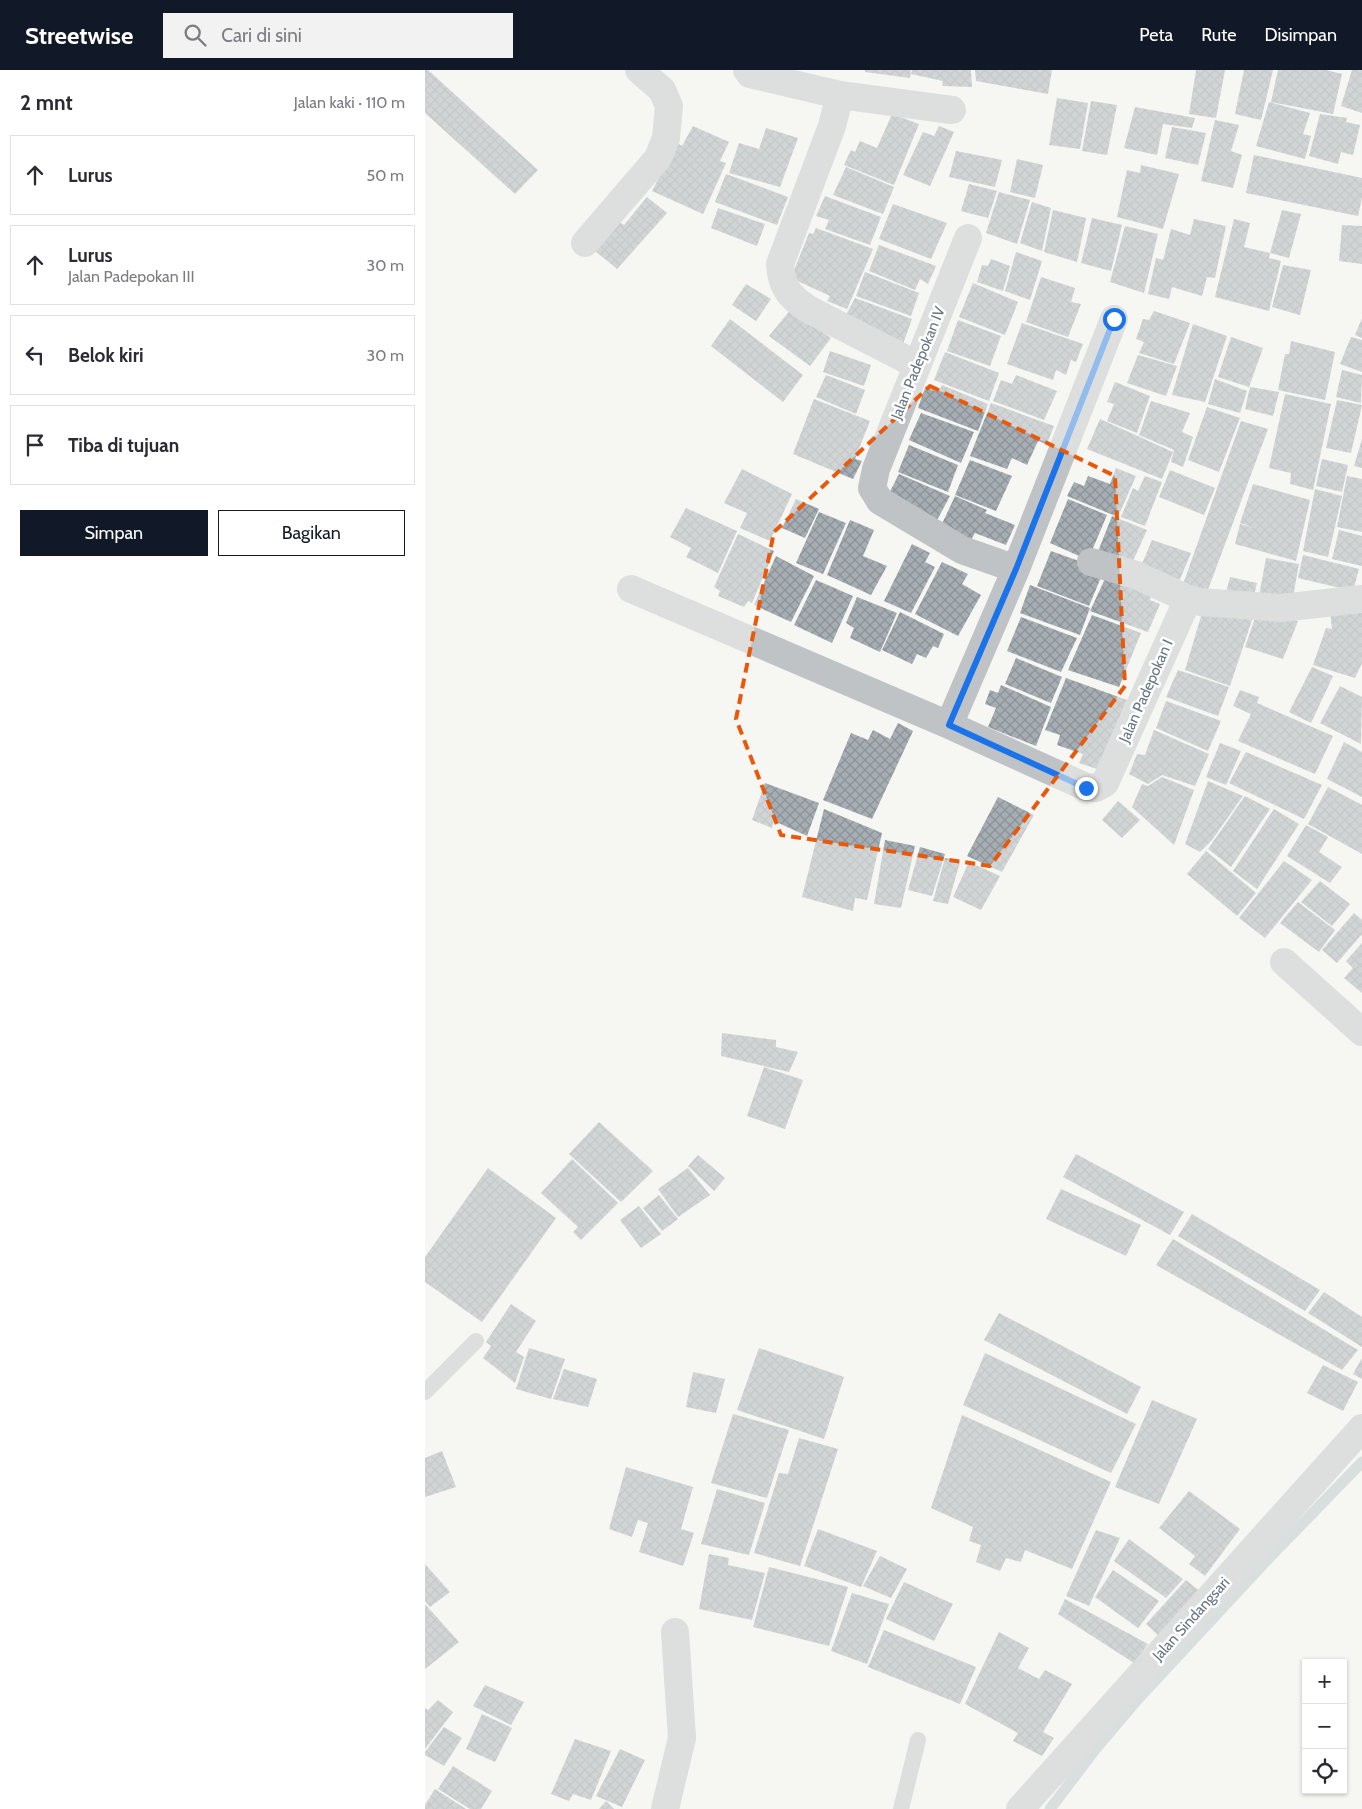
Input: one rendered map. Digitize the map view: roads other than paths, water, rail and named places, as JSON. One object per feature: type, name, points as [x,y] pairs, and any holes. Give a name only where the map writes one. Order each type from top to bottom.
[{"type":"street","points":[[585,243],[658,158],[667,138],[669,106],[661,90],[639,70]]},
{"type":"street","points":[[747,70],[749,74],[840,95],[952,110]]},
{"type":"street","points":[[840,95],[832,126],[780,264],[781,277],[785,288],[792,298],[808,310],[917,366]]},
{"type":"street","name":"Jalan Padepokan IV","points":[[968,238],[876,469],[872,488],[880,501],[962,550],[1016,569]]},
{"type":"street","points":[[631,589],[949,725],[1016,569],[1114,319]]},
{"type":"street","points":[[1091,562],[1136,575],[1188,599],[1281,608],[1362,599]]},
{"type":"street","name":"Jalan Padepokan I","points":[[949,725],[1086,788],[1096,788],[1105,782],[1188,599]]},
{"type":"street","points":[[1284,962],[1362,1032]]},
{"type":"street","name":"Jalan Sindangsari","points":[[1020,1809],[1362,1428]]},
{"type":"street","points":[[665,1809],[682,1738],[675,1632]]},
{"type":"lane","points":[[425,1392],[476,1341]]},
{"type":"lane","points":[[901,1809],[918,1740]]},
{"type":"waterway","points":[[1050,1809],[1094,1751],[1138,1699],[1269,1558],[1362,1462]]}]
